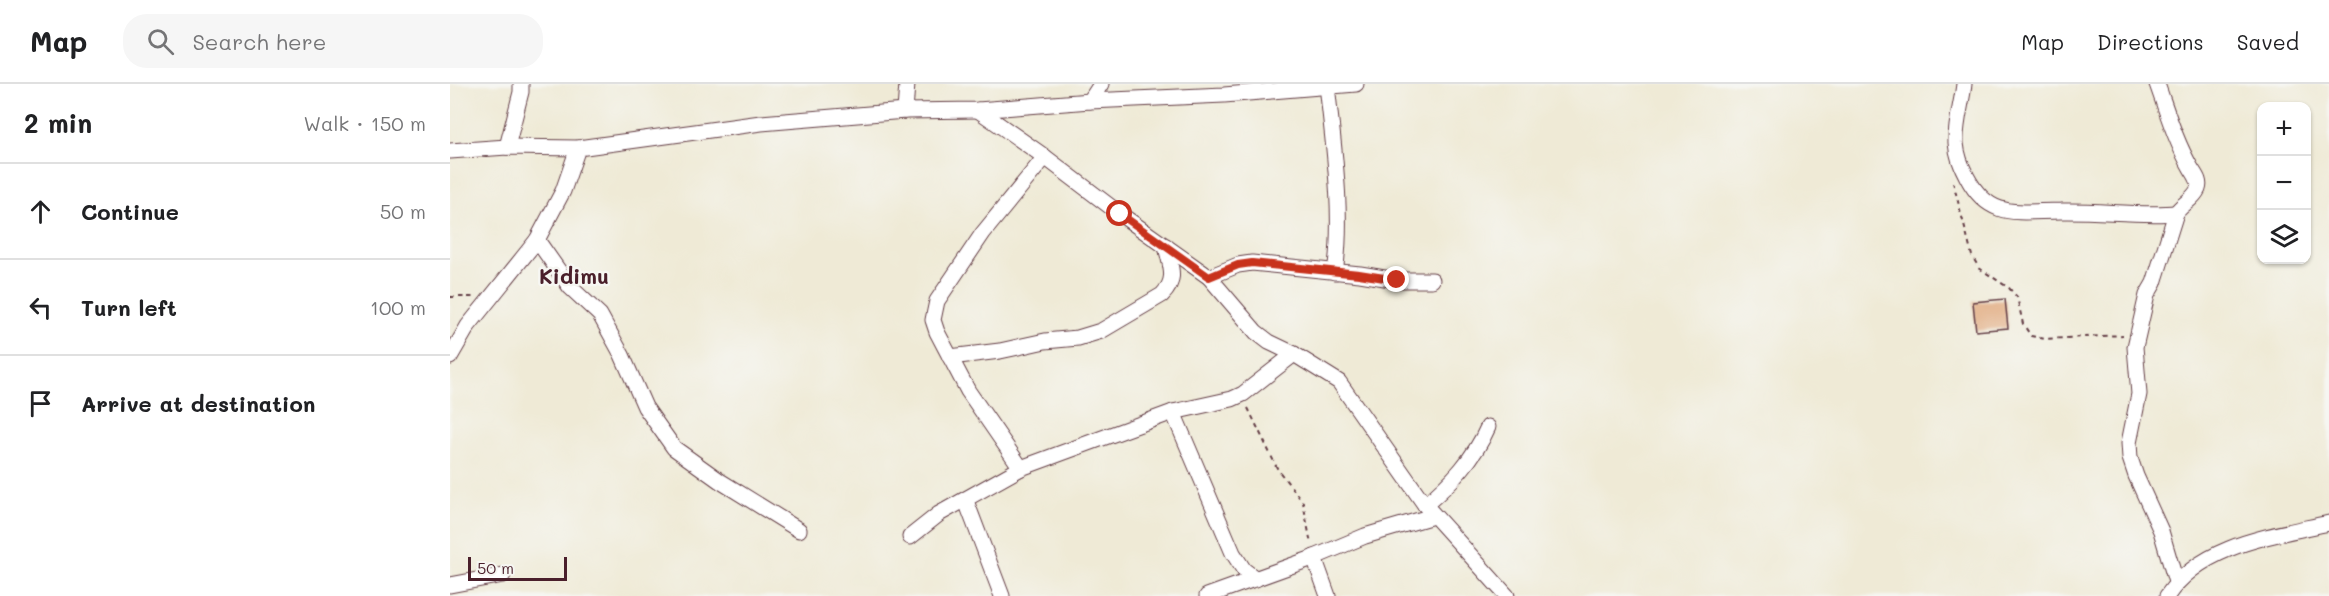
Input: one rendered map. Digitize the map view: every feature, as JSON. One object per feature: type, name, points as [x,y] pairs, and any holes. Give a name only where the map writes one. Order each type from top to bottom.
[{"type":"street","points":[[507,147],[521,92],[520,84]]},
{"type":"street","points":[[905,111],[907,84]]},
{"type":"street","points":[[1090,101],[1101,84]]},
{"type":"street","points":[[450,151],[507,147],[578,148],[761,123],[905,111],[978,110],[1090,101],[1224,95],[1356,84]]},
{"type":"street","points":[[1964,84],[1956,141],[1958,160],[1975,193],[1986,203],[2021,213],[2062,211],[2149,215],[2176,213]]},
{"type":"street","points":[[2157,84],[2169,118],[2198,178],[2200,187],[2196,194],[2181,205],[2176,213],[2154,284],[2147,295],[2135,347],[2139,394],[2129,443],[2130,458],[2136,476],[2161,531],[2176,582]]},
{"type":"street","points":[[1327,85],[1337,192],[1335,272]]},
{"type":"street","points":[[978,110],[1209,277],[1256,332],[1269,342],[1294,354],[1339,382],[1429,511],[1507,596]]},
{"type":"street","points":[[450,357],[468,326],[537,240],[563,191],[578,148]]},
{"type":"street","points":[[1021,468],[968,391],[933,320],[937,302],[983,233],[1046,157]]},
{"type":"street","points":[[537,240],[570,288],[600,315],[622,355],[645,407],[674,448],[720,481],[799,531]]},
{"type":"street","points":[[950,357],[1000,351],[1045,341],[1078,338],[1101,331],[1162,295],[1170,287],[1173,276],[1166,246]]},
{"type":"street","points":[[1209,277],[1238,265],[1252,263],[1397,280],[1432,280]]},
{"type":"street","points":[[910,537],[939,514],[966,501],[1021,468],[1173,412],[1232,399],[1243,394],[1294,354]]},
{"type":"street","points":[[1173,412],[1233,553],[1244,570],[1256,579]]},
{"type":"street","points":[[1207,596],[1312,558],[1429,511],[1480,446],[1488,427]]},
{"type":"street","points":[[966,501],[1002,596]]},
{"type":"street","points":[[2167,596],[2176,582],[2200,562],[2213,555],[2284,533],[2329,523]]},
{"type":"street","points":[[1312,558],[1328,596]]},
{"type":"street","points":[[450,585],[503,575]]},
{"type":"path","points":[[1952,177],[1972,256],[1979,268],[2009,288],[2017,297],[2023,324],[2031,336],[2045,339],[2138,334]]},
{"type":"path","points":[[450,297],[491,296]]},
{"type":"path","points":[[1243,394],[1278,470],[1303,502],[1312,558]]},
{"type":"building","points":[[2005,299],[2008,328],[1976,331],[1973,302]]},
{"type":"district","name":"Kidimu","points":[[574,277]]},
{"type":"route","points":[[1120,214],[1209,277],[1238,265],[1252,263],[1397,280]]}]
